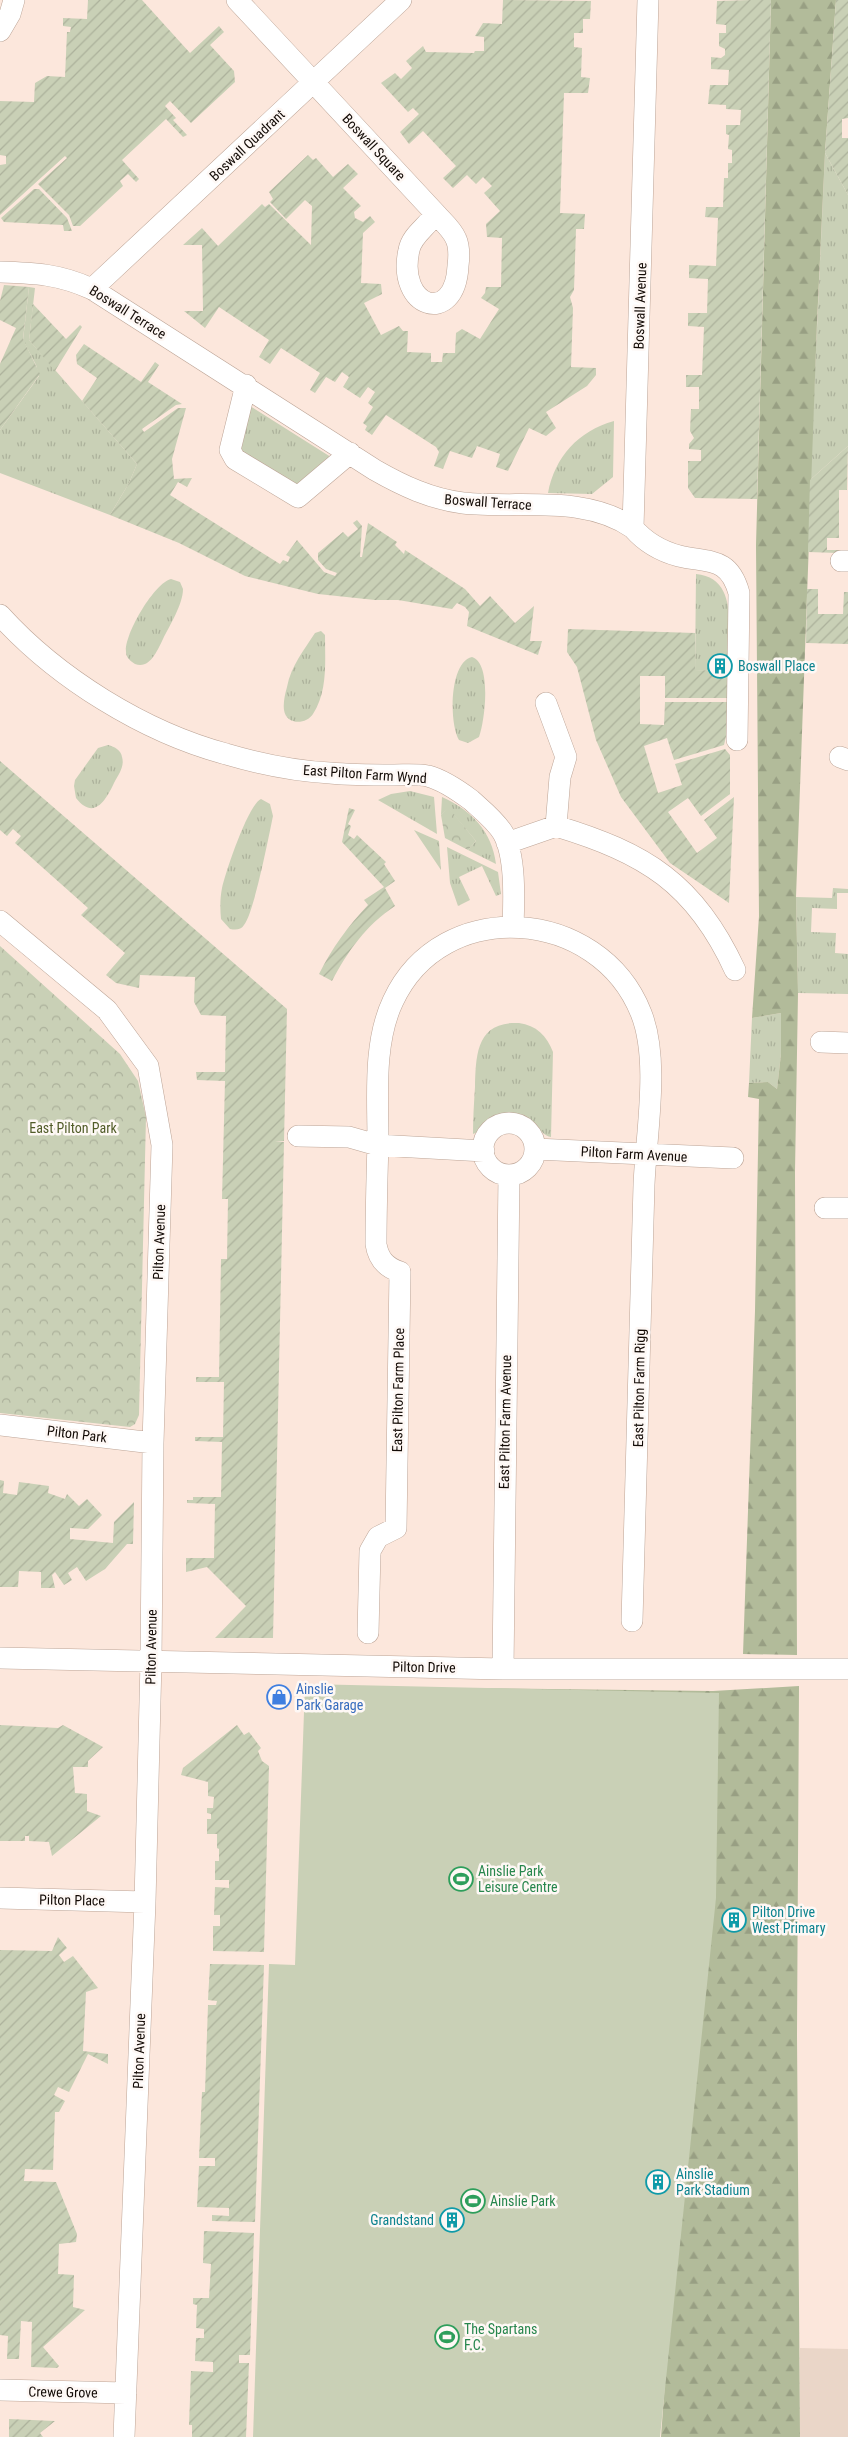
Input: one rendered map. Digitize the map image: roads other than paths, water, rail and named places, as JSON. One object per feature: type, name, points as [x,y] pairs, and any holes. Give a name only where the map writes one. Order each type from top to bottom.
[{"type":"street","points":[[0,31],[10,14],[14,0]]},
{"type":"street","name":"Boswall Square","points":[[237,0],[435,213]]},
{"type":"street","name":"Boswall Quadrant","points":[[92,289],[401,0]]},
{"type":"street","name":"Boswall Avenue","points":[[633,528],[648,0]]},
{"type":"street","name":"Boswall Terrace","points":[[0,272],[53,275],[70,279],[92,289],[398,483],[431,496],[464,503],[585,507],[608,513],[633,528]]},
{"type":"street","points":[[246,386],[230,450],[235,459],[298,496],[303,495],[350,453]]},
{"type":"street","points":[[633,528],[644,541],[663,551],[680,556],[708,560],[720,564],[730,572],[739,592],[738,740]]},
{"type":"street","name":"East Pilton Farm Wynd","points":[[0,615],[37,653],[70,678],[138,719],[196,745],[270,765],[331,773],[418,775],[436,779],[466,796],[502,832],[507,843],[514,898],[513,926]]},
{"type":"street","points":[[546,703],[566,757],[560,777],[556,826]]},
{"type":"street","points":[[507,843],[556,826],[600,840],[664,874],[710,924],[724,946],[735,970]]},
{"type":"street","name":"Pilton Avenue","points":[[0,921],[107,1010],[148,1066],[162,1145],[153,1443],[151,1661],[145,1902],[124,2437]]},
{"type":"street","name":"East Pilton Farm Rigg","points":[[378,1145],[382,1037],[386,1019],[399,990],[422,961],[450,941],[472,932],[513,926],[551,933],[580,944],[606,962],[629,989],[642,1018],[649,1045],[632,1621]]},
{"type":"street","points":[[821,1042],[848,1043]]},
{"type":"street","points":[[508,1123],[524,1128],[530,1133],[535,1148],[530,1164],[517,1174],[509,1175],[502,1174],[489,1165],[484,1151],[487,1135],[500,1125],[508,1123]]},
{"type":"street","points":[[298,1136],[349,1137],[378,1145],[484,1151]]},
{"type":"street","name":"East Pilton Farm Place","points":[[368,1633],[370,1551],[378,1537],[396,1528],[400,1272],[386,1265],[380,1259],[376,1244],[378,1145]]},
{"type":"street","name":"Pilton Farm Avenue","points":[[535,1148],[733,1158]]},
{"type":"street","name":"East Pilton Farm Avenue","points":[[503,1669],[509,1175]]},
{"type":"street","points":[[825,1208],[848,1208]]},
{"type":"street","name":"Pilton Park","points":[[0,1425],[153,1443]]},
{"type":"street","name":"Pilton Drive","points":[[0,1658],[503,1669],[848,1669]]},
{"type":"street","name":"Pilton Place","points":[[0,1898],[145,1902]]},
{"type":"street","name":"Crewe Grove","points":[[0,2390],[126,2393]]},
{"type":"place","name":"Boswall Place","points":[[720,666]]},
{"type":"place","name":"Ainslie Park Garage","points":[[279,1697]]},
{"type":"place","name":"Ainslie Park Leisure Centre","points":[[461,1879]]},
{"type":"place","name":"Pilton Drive West Primary","points":[[734,1920]]},
{"type":"place","name":"Ainslie Park Stadium","points":[[658,2182]]},
{"type":"place","name":"Ainslie Park","points":[[473,2201]]},
{"type":"place","name":"Grandstand","points":[[452,2220]]},
{"type":"place","name":"The Spartans F.C.","points":[[447,2337]]},
{"type":"park label","name":"East Pilton Park","points":[[73,1128]]}]
